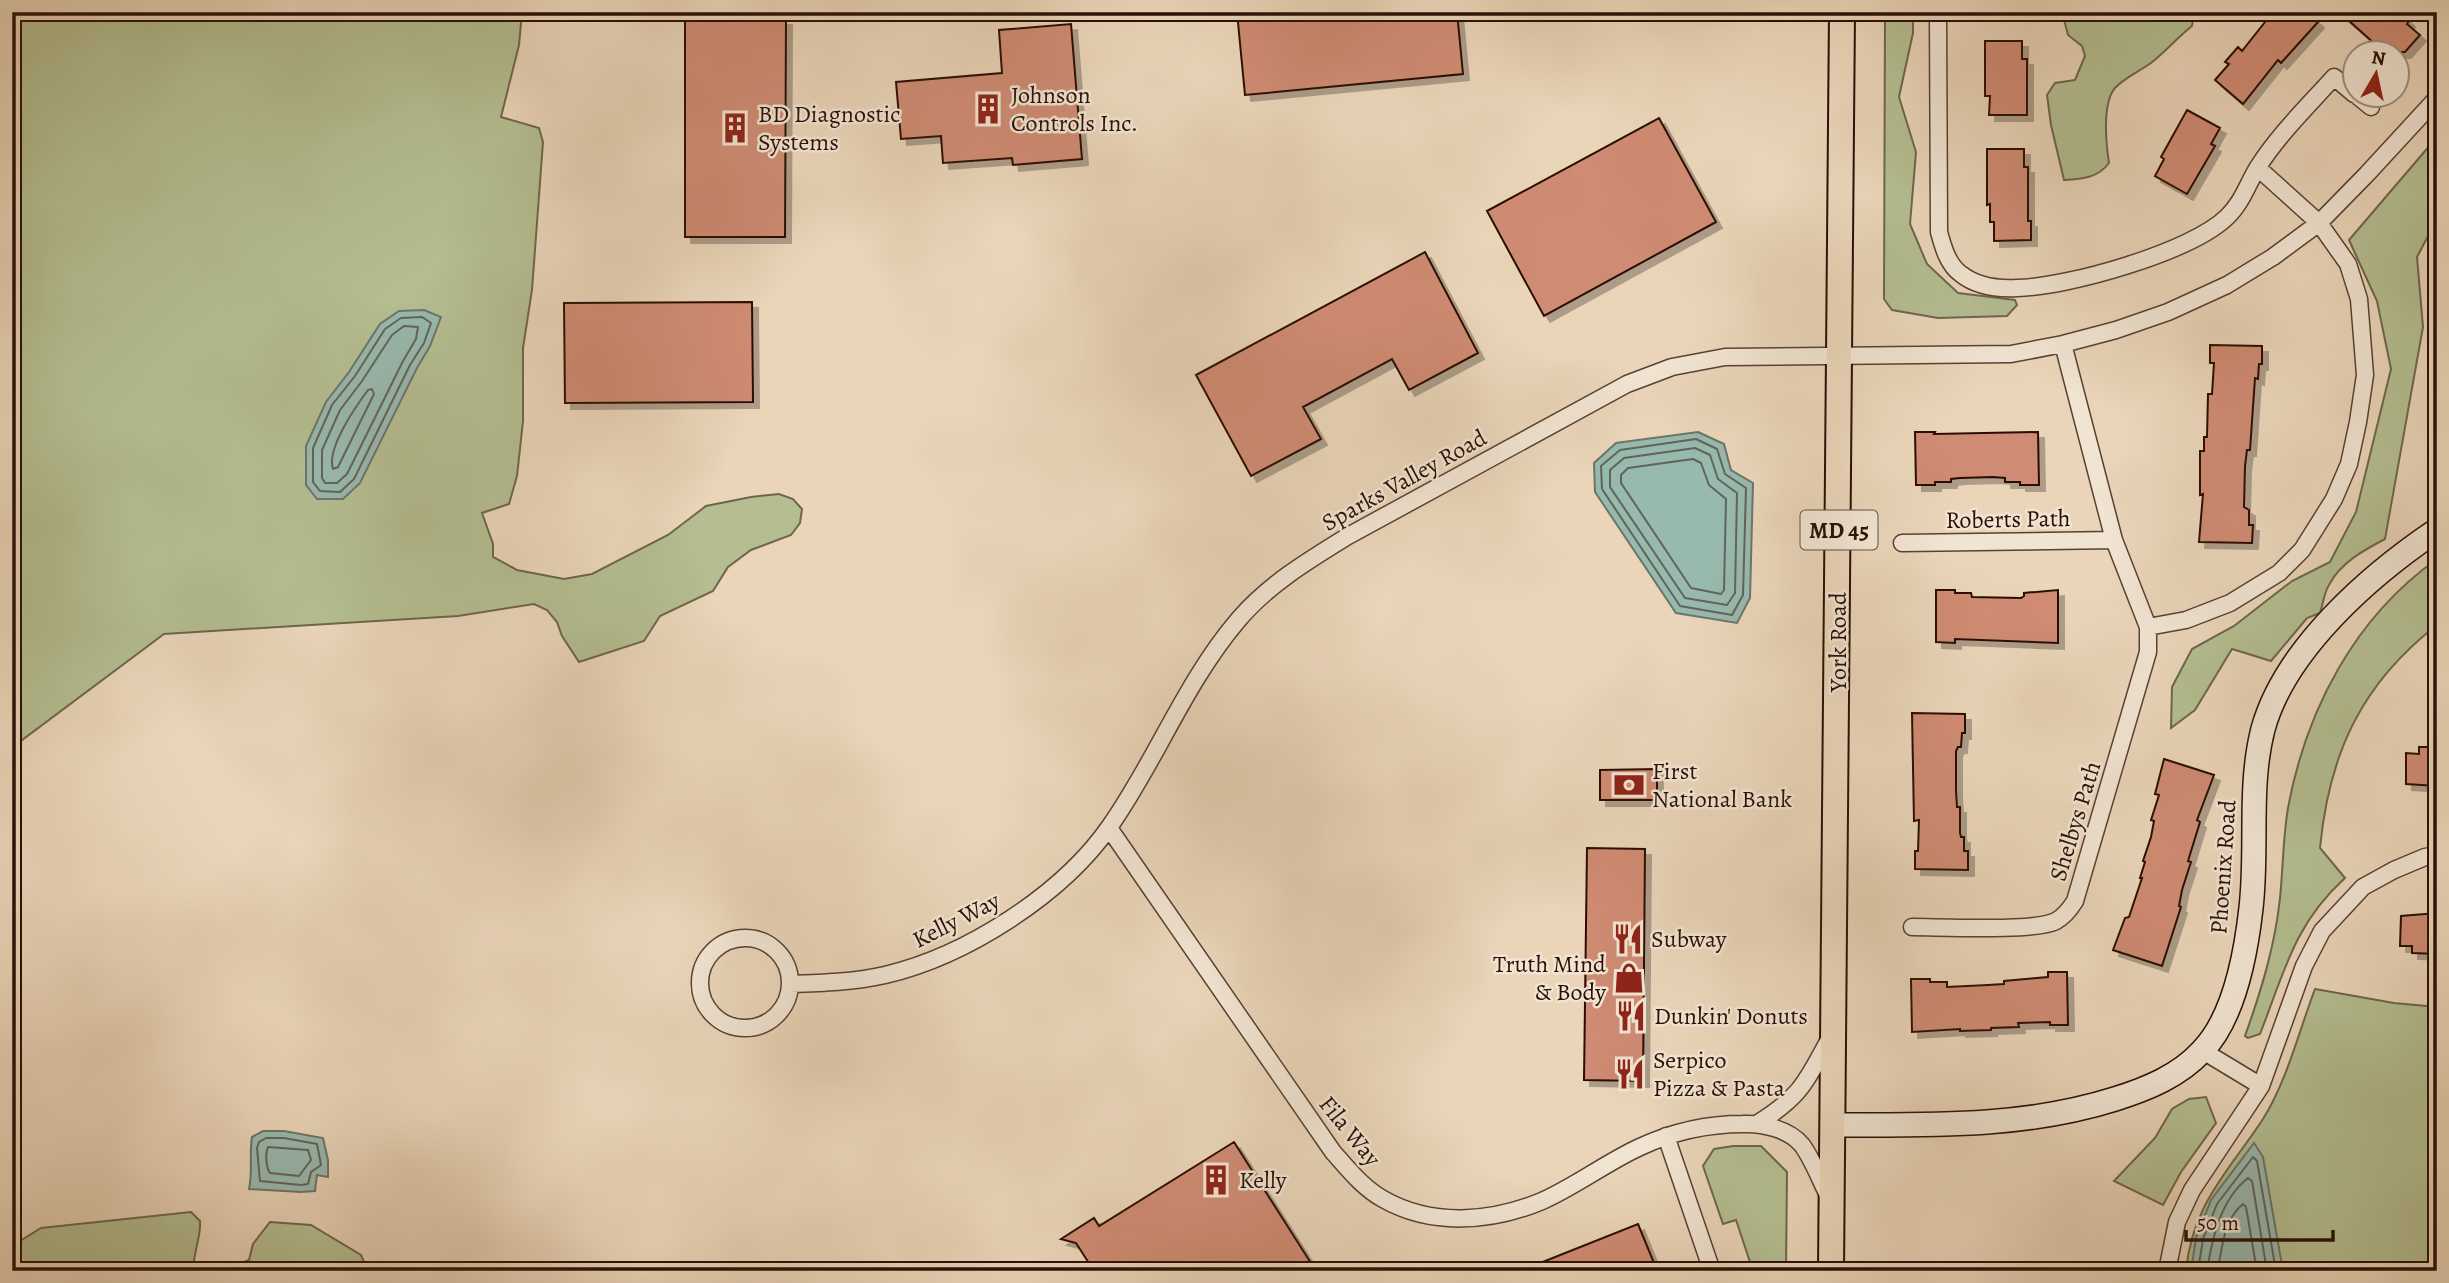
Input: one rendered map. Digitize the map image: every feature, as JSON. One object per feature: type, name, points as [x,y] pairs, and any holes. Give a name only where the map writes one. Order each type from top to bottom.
[{"type":"main road","name":"York Road","points":[[1831,1271],[1842,12]]},
{"type":"street","points":[[1938,12],[1939,232],[1945,253],[1959,274],[1983,286],[2016,288],[2058,284],[2110,271],[2172,249],[2227,217],[2278,139],[2334,77],[2340,82]]},
{"type":"street","name":"Sparks Valley Road","points":[[1109,828],[1150,760],[1186,692],[1239,618],[1269,590],[1307,561],[1348,536],[1648,375],[1672,367],[1725,357],[2011,354],[2116,331],[2168,312],[2227,285],[2273,257],[2319,223],[2437,98]]},
{"type":"street","points":[[2148,627],[2186,620],[2230,603],[2279,573],[2302,550],[2334,499],[2349,464],[2365,375],[2359,299],[2348,264],[2319,223],[2258,168]]},
{"type":"street","name":"Roberts Path","points":[[2063,344],[2114,540],[2148,627]]},
{"type":"street","name":"Phoenix Road","points":[[1833,1125],[1963,1125],[2012,1121],[2079,1110],[2164,1081],[2203,1051],[2230,1003],[2242,958],[2251,907],[2256,767],[2263,728],[2277,694],[2296,661],[2336,613],[2406,551],[2437,530]]},
{"type":"street","name":"Roberts Path","points":[[1902,543],[2114,540]]},
{"type":"street","name":"Shelbys Path","points":[[1912,927],[2020,927],[2054,922],[2067,913],[2075,901],[2137,694],[2148,652],[2148,627]]},
{"type":"street","name":"Kelly Way","points":[[790,984],[841,982],[885,975],[922,964],[969,943],[1012,919],[1046,892],[1075,866],[1109,828]]},
{"type":"street","name":"Fila Way","points":[[1109,828],[1333,1152],[1363,1184],[1400,1208],[1424,1215],[1465,1219],[1508,1213],[1544,1200],[1640,1147],[1667,1136],[1708,1127],[1758,1123],[1785,1133],[1801,1144],[1832,1202]]},
{"type":"street","points":[[2167,1271],[2177,1222],[2192,1191],[2261,1086],[2304,966],[2322,931],[2363,887],[2394,870],[2437,855]]},
{"type":"street","points":[[738,937],[754,938],[769,944],[781,955],[788,968],[790,984],[788,998],[781,1011],[770,1021],[743,1029],[729,1026],[706,1008],[700,995],[699,981],[702,965],[711,952],[723,942],[738,937]]},
{"type":"street","name":"Fila Way","points":[[1758,1123],[1784,1108],[1804,1087],[1834,1031]]},
{"type":"street","points":[[2203,1051],[2261,1086]]},
{"type":"street","points":[[1667,1136],[1712,1271]]},
{"type":"green space","points":[[12,12],[522,12],[519,45],[501,117],[539,128],[543,142],[532,290],[523,348],[523,421],[517,476],[509,504],[482,513],[493,544],[493,557],[517,570],[564,579],[592,574],[668,535],[706,506],[751,497],[779,494],[793,499],[802,509],[800,523],[791,535],[751,550],[728,567],[713,591],[660,616],[644,641],[579,662],[562,636],[557,622],[547,610],[534,604],[458,616],[164,634],[22,740],[12,744]]},
{"type":"green space","points":[[1885,12],[1913,12],[1913,33],[1899,97],[1916,152],[1910,224],[1927,264],[1958,293],[2015,300],[2017,305],[2007,316],[1938,318],[1892,310],[1884,299]]},
{"type":"green space","points":[[2062,12],[2194,12],[2192,26],[2151,63],[2119,84],[2111,95],[2106,124],[2109,163],[2095,175],[2064,180],[2047,95],[2055,83],[2075,80],[2085,56],[2082,46],[2068,35]]},
{"type":"green space","points":[[2437,137],[2437,219],[2417,257],[2423,327],[2385,539],[2339,570],[2327,588],[2320,613],[2307,618],[2271,661],[2232,649],[2195,710],[2171,728],[2172,687],[2192,649],[2234,626],[2292,581],[2330,562],[2356,512],[2391,369],[2377,301],[2349,240]]},
{"type":"green space","points":[[2437,559],[2437,625],[2388,672],[2369,697],[2353,723],[2331,782],[2320,848],[2345,878],[2328,895],[2302,931],[2260,1034],[2248,1038],[2245,1036],[2275,933],[2288,808],[2307,736],[2321,701],[2359,637],[2408,582]]},
{"type":"green space","points":[[2315,989],[2394,1003],[2437,1007],[2437,1271],[2186,1271],[2190,1247],[2204,1207],[2271,1104],[2286,1072]]},
{"type":"green space","points":[[2206,1097],[2216,1123],[2181,1172],[2163,1205],[2114,1181],[2155,1138],[2172,1109],[2189,1099]]},
{"type":"green space","points":[[1761,1146],[1787,1172],[1786,1271],[1753,1271],[1736,1220],[1723,1224],[1703,1166],[1714,1149]]},
{"type":"green space","points":[[191,1212],[200,1221],[194,1262],[201,1271],[12,1271],[12,1246],[41,1228]]},
{"type":"green space","points":[[270,1222],[311,1225],[361,1255],[368,1271],[222,1271],[249,1260],[253,1244]]},
{"type":"water","points":[[424,310],[441,317],[430,346],[360,483],[343,499],[317,499],[306,485],[306,446],[326,402],[380,324],[399,311]]},
{"type":"water","points":[[1698,432],[1724,444],[1731,470],[1753,483],[1750,598],[1737,623],[1676,613],[1595,492],[1594,463],[1616,443]]},
{"type":"water","points":[[263,1131],[284,1131],[323,1138],[328,1160],[328,1177],[317,1175],[315,1191],[249,1189],[252,1137]]},
{"type":"water","points":[[2254,1143],[2263,1157],[2283,1271],[2191,1271],[2196,1237],[2211,1200]]},
{"type":"building","points":[[1237,12],[1457,12],[1463,74],[1245,95]]},
{"type":"building","points":[[2273,12],[2307,12],[2318,22],[2281,63],[2278,60],[2243,104],[2215,80],[2229,64],[2225,62],[2238,47],[2242,51]]},
{"type":"building","points":[[2339,12],[2399,12],[2409,21],[2407,24],[2420,35],[2410,46],[2410,38],[2368,38]]},
{"type":"building","name":"BD Diagnostic Systems","points":[[685,18],[786,19],[785,237],[685,237]]},
{"type":"building","name":"Johnson Controls Inc.","points":[[1071,24],[1082,159],[1013,165],[1012,158],[943,163],[941,136],[901,139],[896,82],[1002,73],[999,30]]},
{"type":"building","points":[[1985,41],[2022,41],[2022,59],[2027,59],[2027,115],[1989,115],[1990,96],[1985,96]]},
{"type":"building","points":[[2187,110],[2220,128],[2211,144],[2215,146],[2187,194],[2155,176],[2164,159],[2161,157]]},
{"type":"building","points":[[1659,118],[1716,222],[1544,316],[1487,211]]},
{"type":"building","points":[[1987,149],[2024,149],[2024,167],[2028,167],[2028,221],[2031,221],[2031,240],[1994,241],[1994,222],[1990,222],[1990,204],[1987,205]]},
{"type":"building","points":[[1425,252],[1478,353],[1409,390],[1392,359],[1303,407],[1321,439],[1251,476],[1196,375]]},
{"type":"building","points":[[752,302],[753,402],[565,403],[564,303]]},
{"type":"building","points":[[2210,345],[2262,346],[2262,364],[2259,364],[2258,379],[2255,378],[2250,450],[2247,450],[2245,466],[2244,507],[2249,510],[2249,525],[2253,525],[2252,543],[2199,542],[2203,494],[2200,495],[2200,451],[2204,451],[2204,437],[2207,437],[2208,394],[2212,394],[2214,363],[2210,363]]},
{"type":"building","points":[[1915,432],[2038,432],[2039,485],[2020,485],[2020,482],[2005,482],[2005,478],[1993,477],[1960,478],[1951,479],[1951,482],[1935,482],[1935,485],[1916,485]]},
{"type":"building","points":[[1936,590],[1971,593],[1972,597],[2021,598],[2024,593],[2058,590],[2058,643],[1955,639],[1955,643],[1936,642]]},
{"type":"building","points":[[1912,713],[1965,714],[1965,733],[1962,733],[1961,747],[1956,751],[1956,791],[1957,807],[1960,807],[1960,833],[1961,837],[1964,837],[1964,851],[1968,851],[1968,870],[1915,869],[1919,820],[1914,821]]},
{"type":"building","points":[[2419,747],[2437,747],[2437,786],[2406,784],[2406,753],[2419,754]]},
{"type":"building","points":[[2164,759],[2214,775],[2197,820],[2200,822],[2188,861],[2191,862],[2182,890],[2181,907],[2162,966],[2113,950],[2125,918],[2129,917],[2142,878],[2143,861],[2154,821],[2151,820],[2159,795],[2155,794]]},
{"type":"building","name":"First National Bank","points":[[1657,769],[1657,800],[1600,800],[1600,770]]},
{"type":"building","points":[[1587,848],[1645,849],[1643,1081],[1584,1080]]},
{"type":"building","points":[[2437,913],[2437,954],[2412,953],[2412,946],[2400,946],[2401,916]]},
{"type":"building","points":[[2048,972],[2067,972],[2068,1025],[2050,1025],[2050,1022],[2018,1023],[2019,1027],[1991,1030],[1912,1032],[1911,979],[1947,982],[1947,987],[1988,985],[2048,977]]},
{"type":"building","name":"Kelly","points":[[1234,1142],[1316,1271],[1094,1271],[1076,1243],[1061,1239],[1094,1218],[1099,1226]]},
{"type":"building","points":[[1638,1224],[1654,1263],[1635,1271],[1520,1271]]},
{"type":"waterway","points":[[2432,1181],[2437,1183]]},
{"type":"place","name":"Johnson Controls Inc.","points":[[988,109]]},
{"type":"place","name":"BD Diagnostic Systems","points":[[735,128]]},
{"type":"place","name":"First National Bank","points":[[1629,785]]},
{"type":"place","name":"Subway","points":[[1628,939]]},
{"type":"place","name":"Truth Mind & Body","points":[[1629,978]]},
{"type":"place","name":"Dunkin' Donuts","points":[[1631,1016]]},
{"type":"place","name":"Serpico Pizza & Pasta","points":[[1630,1074]]},
{"type":"place","name":"Kelly","points":[[1216,1180]]}]
